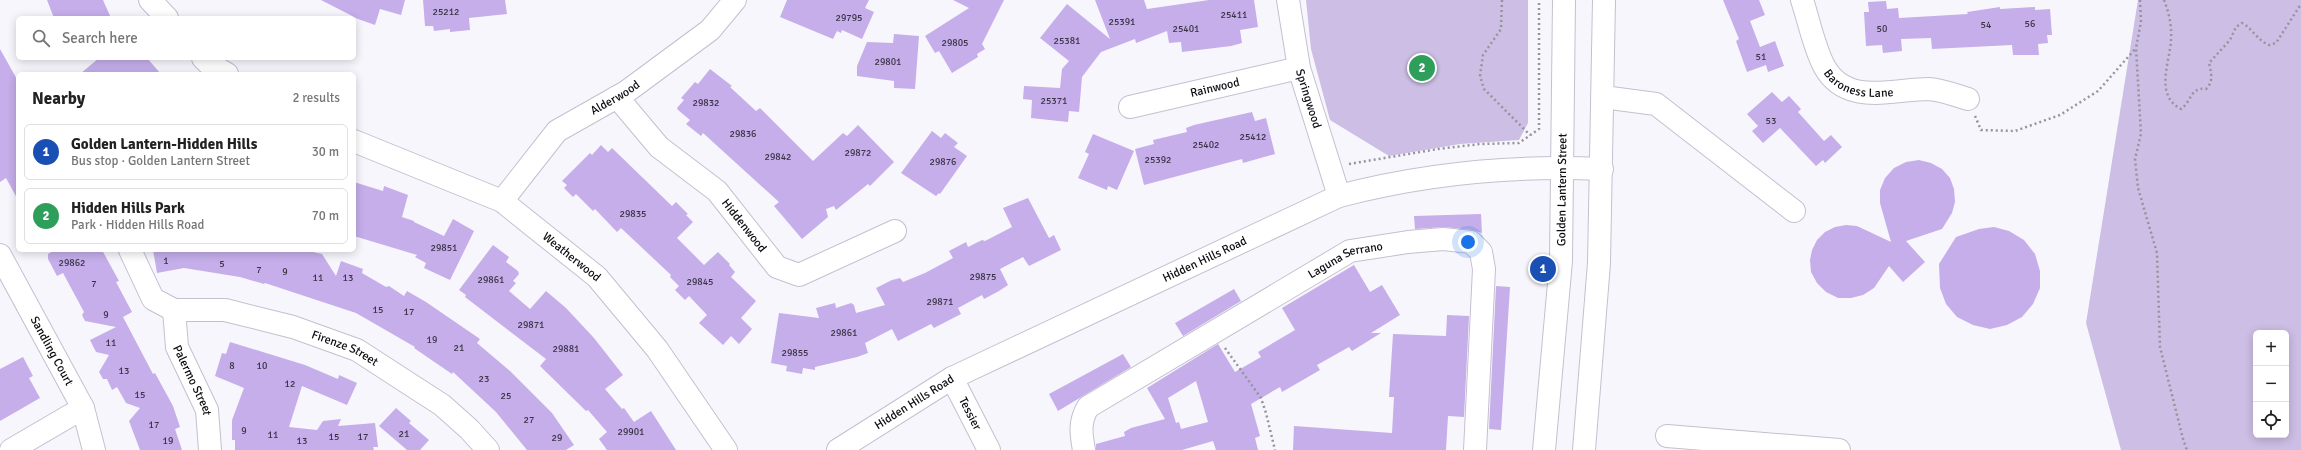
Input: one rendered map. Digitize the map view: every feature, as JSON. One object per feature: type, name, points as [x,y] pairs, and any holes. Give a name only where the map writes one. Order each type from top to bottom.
[{"type":"street","points":[[150,0],[165,16]]},
{"type":"street","name":"Alderwood","points":[[502,201],[557,131],[617,97],[710,30],[735,0]]},
{"type":"street","name":"Springwood","points":[[1288,0],[1299,68],[1339,196]]},
{"type":"street","name":"Golden Lantern Street","points":[[1544,450],[1558,305],[1563,167],[1564,0]]},
{"type":"street","points":[[1584,450],[1599,263],[1602,169],[1604,0]]},
{"type":"street","name":"Baroness Lane","points":[[1802,0],[1824,66],[1832,78],[1843,87],[1858,93],[1870,94],[1936,90],[1968,99]]},
{"type":"street","points":[[206,60],[224,72]]},
{"type":"street","name":"Rainwood","points":[[1130,107],[1299,68]]},
{"type":"street","name":"Hiddenwood","points":[[617,97],[659,147],[717,191],[777,267],[799,275],[895,231]]},
{"type":"street","points":[[1603,98],[1656,104],[1794,211]]},
{"type":"street","name":"Weatherwood","points":[[356,142],[502,201],[597,277],[657,349],[726,450]]},
{"type":"street","name":"Hidden Hills Road","points":[[838,450],[952,378],[1339,196],[1390,182],[1443,174],[1516,167],[1602,169]]},
{"type":"street","name":"Laguna Serrano","points":[[1084,450],[1081,433],[1082,418],[1088,407],[1350,251],[1408,242],[1443,239],[1471,242],[1481,252],[1484,269],[1475,450]]},
{"type":"street","points":[[131,252],[153,299],[174,310]]},
{"type":"street","name":"Sandling Court","points":[[0,255],[83,408],[94,450]]},
{"type":"street","name":"Firenze Street","points":[[174,310],[225,310],[293,327],[357,350],[442,405],[485,449]]},
{"type":"street","name":"Palermo Street","points":[[174,310],[177,347],[207,410],[210,450]]},
{"type":"street","name":"Tessier","points":[[952,378],[989,450]]},
{"type":"street","points":[[11,450],[83,408]]},
{"type":"street","points":[[1667,436],[1839,450]]},
{"type":"path","points":[[1502,0],[1501,29],[1483,55],[1480,76],[1484,89],[1530,135]]},
{"type":"path","points":[[1344,162],[1347,165],[1438,149],[1480,144],[1519,143],[1539,129],[1539,0]]},
{"type":"path","points":[[2140,0],[2141,22],[2136,48],[2141,134],[2135,159],[2138,188],[2157,253],[2160,347],[2187,450]]},
{"type":"path","points":[[2164,0],[2171,28],[2171,42],[2165,78],[2167,94],[2172,104],[2181,109],[2187,105],[2193,92],[2197,88],[2206,88],[2210,86],[2211,78],[2209,63],[2230,40],[2236,27],[2242,23],[2247,26],[2260,42],[2268,45],[2276,43],[2301,4]]},
{"type":"path","points":[[1968,99],[1982,130],[2015,131],[2060,115],[2098,91],[2136,48]]},
{"type":"path","points":[[1211,334],[1230,355],[1261,398],[1275,450]]},
{"type":"shaded area","points":[[1306,0],[1528,0],[1528,123],[1519,140],[1460,144],[1389,156],[1330,120],[1311,49]]},
{"type":"shaded area","points":[[2138,0],[2301,0],[2301,450],[2121,450],[2086,323]]},
{"type":"building","points":[[47,0],[103,0],[110,16],[53,16]]},
{"type":"building","points":[[321,0],[405,0],[401,15],[380,9],[375,25],[358,19],[356,16],[352,16]]},
{"type":"building","points":[[423,0],[505,0],[507,14],[469,18],[470,30],[450,32],[450,29],[434,31],[433,26],[425,26]]},
{"type":"building","points":[[787,0],[869,0],[865,8],[874,12],[862,39],[842,30],[841,33],[837,31],[833,39],[780,17]]},
{"type":"building","points":[[953,0],[1004,0],[982,44],[985,49],[977,54],[978,57],[952,73],[939,51],[935,53],[925,36],[969,8]]},
{"type":"building","points":[[1095,0],[1144,0],[1147,9],[1209,0],[1254,0],[1258,27],[1240,30],[1242,43],[1231,46],[1182,52],[1181,42],[1169,43],[1167,31],[1136,43],[1135,39],[1101,52],[1082,77],[1079,112],[1069,111],[1068,122],[1031,118],[1032,100],[1023,99],[1024,86],[1060,88],[1062,69],[1069,61],[1040,38],[1067,4],[1110,39]]},
{"type":"building","points":[[1723,0],[1759,0],[1765,15],[1750,21],[1760,47],[1775,41],[1784,66],[1768,72],[1766,65],[1747,72],[1736,41],[1739,39]]},
{"type":"building","points":[[1886,1],[1887,9],[1898,8],[1899,18],[1968,14],[1967,12],[2000,7],[2000,9],[2035,7],[2035,10],[2050,9],[2052,35],[2047,35],[2048,43],[2038,44],[2039,55],[2013,55],[2012,45],[1932,49],[1931,38],[1901,39],[1902,51],[1883,53],[1882,45],[1866,46],[1864,12],[1869,12],[1868,2]]},
{"type":"building","points":[[894,34],[919,36],[915,89],[894,88],[894,81],[857,76],[857,66],[867,42],[893,43]]},
{"type":"building","points":[[0,49],[16,77],[16,196],[6,178],[0,182]]},
{"type":"building","points":[[97,60],[149,60],[159,72],[82,72]]},
{"type":"building","points":[[710,69],[732,86],[730,87],[756,111],[760,108],[813,161],[843,133],[847,136],[858,125],[894,162],[870,186],[868,184],[836,210],[834,206],[826,209],[828,217],[802,239],[774,206],[779,202],[703,133],[701,136],[686,124],[690,120],[678,110],[677,108],[684,100],[681,98],[695,82],[698,84]]},
{"type":"building","points":[[1772,92],[1782,102],[1789,96],[1801,109],[1798,112],[1824,141],[1831,135],[1842,147],[1825,163],[1823,160],[1816,166],[1780,128],[1763,143],[1752,131],[1758,126],[1747,114]]},
{"type":"building","points":[[1252,112],[1255,121],[1266,118],[1275,154],[1243,163],[1242,159],[1144,185],[1135,149],[1154,144],[1153,140],[1187,132],[1186,128],[1194,125]]},
{"type":"building","points":[[932,131],[941,138],[945,133],[958,143],[954,147],[967,156],[940,194],[939,193],[936,196],[901,173]]},
{"type":"building","points":[[1093,134],[1134,151],[1117,190],[1108,186],[1107,190],[1078,178],[1089,154],[1085,152]]},
{"type":"building","points":[[601,145],[608,152],[612,148],[672,206],[676,202],[688,214],[686,215],[693,222],[677,238],[704,265],[718,252],[730,264],[729,265],[735,272],[731,277],[756,301],[741,318],[752,329],[739,344],[731,336],[723,345],[699,323],[707,315],[689,296],[685,300],[675,290],[679,286],[670,277],[671,275],[621,228],[617,232],[595,209],[593,211],[576,194],[573,197],[564,188],[567,185],[562,181],[590,153],[592,155]]},
{"type":"building","points":[[1919,160],[1931,163],[1942,169],[1950,178],[1954,189],[1955,202],[1952,213],[1942,229],[1906,241],[1925,262],[1903,282],[1889,266],[1874,288],[1863,295],[1851,298],[1838,298],[1826,292],[1817,283],[1811,272],[1810,260],[1812,250],[1817,240],[1825,232],[1835,227],[1846,225],[1857,226],[1891,242],[1880,203],[1880,190],[1885,178],[1894,168],[1906,162]]},
{"type":"building","points":[[356,183],[383,191],[384,186],[408,195],[402,217],[414,221],[444,236],[453,219],[474,231],[450,280],[424,268],[426,263],[415,257],[417,255],[356,237]]},
{"type":"building","points":[[1028,198],[1049,238],[1054,235],[1061,250],[1029,266],[1023,257],[1000,269],[1008,285],[999,291],[984,299],[982,295],[958,308],[961,314],[934,328],[931,324],[898,341],[892,329],[865,343],[868,353],[857,357],[815,367],[815,370],[803,368],[802,374],[786,371],[787,366],[771,363],[779,313],[819,318],[816,308],[835,303],[836,308],[851,303],[854,305],[856,313],[885,305],[876,288],[892,280],[900,278],[903,282],[925,273],[953,258],[949,251],[966,242],[968,247],[982,240],[985,241],[1012,227],[1003,208]]},
{"type":"building","points":[[1481,214],[1482,233],[1472,230],[1444,227],[1415,229],[1414,216]]},
{"type":"building","points":[[1994,227],[2009,231],[2024,240],[2035,254],[2040,271],[2040,288],[2033,304],[2022,317],[2007,325],[1990,329],[1973,325],[1957,317],[1946,304],[1940,288],[1939,264],[1956,237],[1979,229]]},
{"type":"building","points":[[493,245],[509,257],[506,262],[518,271],[519,274],[513,281],[516,283],[509,291],[530,309],[546,291],[566,308],[594,338],[623,375],[605,389],[622,409],[624,408],[634,422],[651,411],[676,450],[607,450],[599,439],[607,432],[588,410],[586,411],[540,366],[546,359],[465,297],[466,295],[459,290]]},
{"type":"building","points":[[52,252],[103,252],[119,281],[116,282],[132,312],[123,317],[153,374],[155,373],[173,406],[180,427],[175,429],[182,450],[140,450],[129,421],[140,408],[126,403],[117,387],[112,390],[107,379],[103,379],[99,372],[109,355],[96,352],[90,340],[116,327],[85,321],[82,315],[84,312],[63,273],[57,276],[48,259],[48,254]]},
{"type":"building","points":[[153,252],[312,252],[322,254],[336,276],[341,261],[363,269],[362,273],[386,287],[389,286],[404,296],[407,291],[426,302],[480,339],[477,343],[510,371],[552,413],[574,445],[566,450],[527,450],[496,412],[453,372],[452,374],[414,348],[415,347],[356,313],[265,283],[264,284],[240,277],[184,268],[157,273]]},
{"type":"building","points":[[1354,265],[1370,292],[1382,285],[1400,315],[1371,333],[1381,333],[1352,351],[1349,347],[1317,365],[1320,370],[1282,392],[1280,387],[1251,404],[1260,436],[1255,438],[1258,450],[1216,450],[1213,441],[1182,450],[1096,450],[1096,444],[1125,436],[1124,432],[1131,428],[1165,419],[1147,388],[1218,344],[1235,372],[1261,357],[1258,352],[1295,330],[1282,308]],"holes":[[[1196,381],[1208,422],[1181,429],[1179,422],[1176,423],[1168,398]]]},
{"type":"building","points":[[1496,286],[1510,287],[1501,430],[1489,429]]},
{"type":"building","points":[[1234,289],[1241,301],[1183,336],[1175,323]]},
{"type":"building","points":[[1447,315],[1469,316],[1464,417],[1448,416],[1446,450],[1293,450],[1294,426],[1392,433],[1394,397],[1389,397],[1393,334],[1446,336]]},
{"type":"building","points":[[230,342],[305,365],[338,379],[339,375],[357,383],[347,405],[302,386],[289,427],[317,430],[323,421],[341,419],[338,426],[375,423],[378,447],[373,447],[374,450],[235,450],[235,440],[232,440],[232,420],[244,388],[215,376],[222,353],[226,354]]},
{"type":"building","points":[[1123,354],[1131,367],[1058,411],[1049,394]]},
{"type":"building","points":[[23,357],[33,376],[29,378],[40,398],[0,421],[0,369]]},
{"type":"building","points":[[396,408],[411,421],[409,423],[429,440],[420,450],[407,450],[379,426]]},
{"type":"place","name":"Hidden Hills Park","points":[[1422,68]]},
{"type":"place","name":"Golden Lantern-Hidden Hills","points":[[1543,269]]}]
